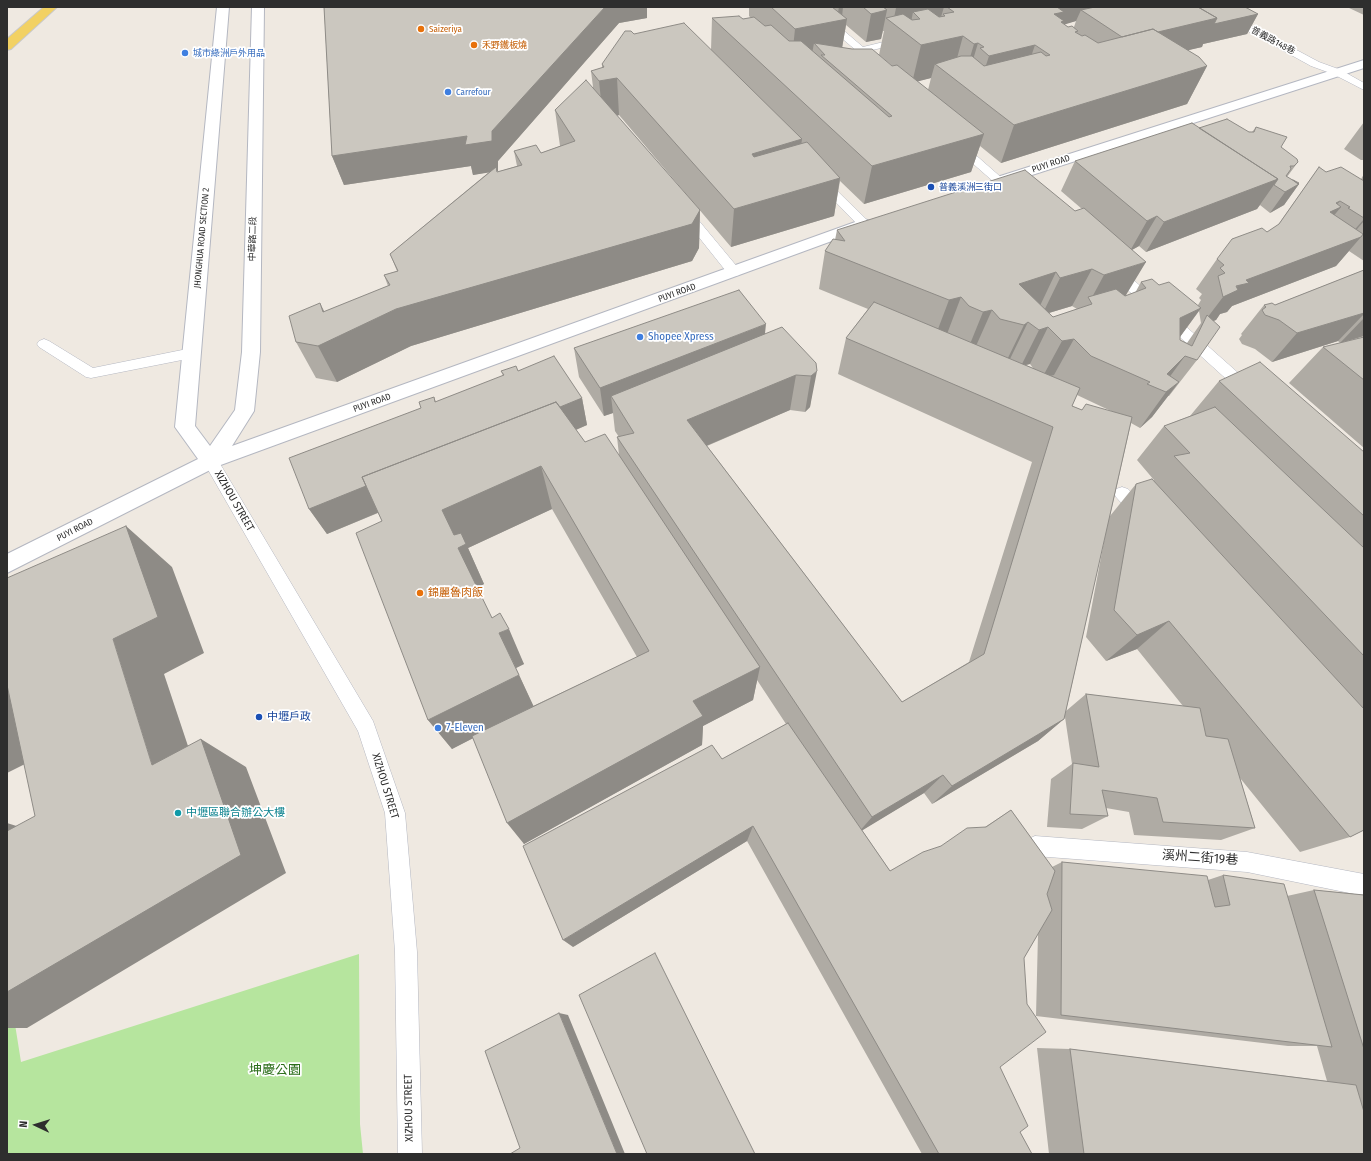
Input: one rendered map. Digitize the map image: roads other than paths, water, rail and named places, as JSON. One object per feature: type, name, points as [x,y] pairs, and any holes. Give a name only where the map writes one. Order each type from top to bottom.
[{"type":"main road","points":[[7,46],[51,7]]},
{"type":"street","name":"JHONGHUA ROAD SECTION 2","points":[[211,461],[185,427],[223,7]]},
{"type":"street","name":"中華路二段","points":[[211,461],[244,411],[251,352],[258,7]]},
{"type":"street","name":"PUYI ROAD","points":[[991,184],[1364,64]]},
{"type":"street","name":"PUYI ROAD","points":[[7,564],[211,461],[872,222]]},
{"type":"lane","points":[[810,7],[861,50],[882,73]]},
{"type":"lane","name":"普義路148巷","points":[[1209,7],[1316,64],[1337,72],[1364,87]]},
{"type":"lane","points":[[861,50],[915,38]]},
{"type":"lane","points":[[951,139],[991,184],[1024,194]]},
{"type":"lane","points":[[815,175],[872,222]]},
{"type":"lane","points":[[679,205],[734,272]]},
{"type":"lane","points":[[1102,260],[1262,402]]},
{"type":"lane","points":[[44,344],[91,373],[192,353]]},
{"type":"lane","name":"XIZHOU STREET","points":[[211,461],[366,727],[395,814],[406,952],[410,1154]]},
{"type":"lane","points":[[1122,493],[1154,527]]},
{"type":"lane","name":"溪州二街19巷","points":[[1035,846],[1246,862],[1364,885]]},
{"type":"place","name":"Saizeriya","points":[[421,29]]},
{"type":"place","name":"禾野鐵板燒","points":[[474,45]]},
{"type":"place","name":"城市綠洲戶外用品","points":[[185,53]]},
{"type":"place","name":"Carrefour","points":[[448,92]]},
{"type":"place","name":"普義溪洲三街口","points":[[931,187]]},
{"type":"place","name":"Shopee Xpress","points":[[640,337]]},
{"type":"place","name":"錦麗魯肉飯","points":[[420,593]]},
{"type":"place","name":"中壢戶政","points":[[259,717]]},
{"type":"place","name":"7-Eleven","points":[[438,728]]},
{"type":"place","name":"中壢區聯合辦公大樓","points":[[178,813]]},
{"type":"park label","name":"坤慶公園","points":[[275,1070]]}]
